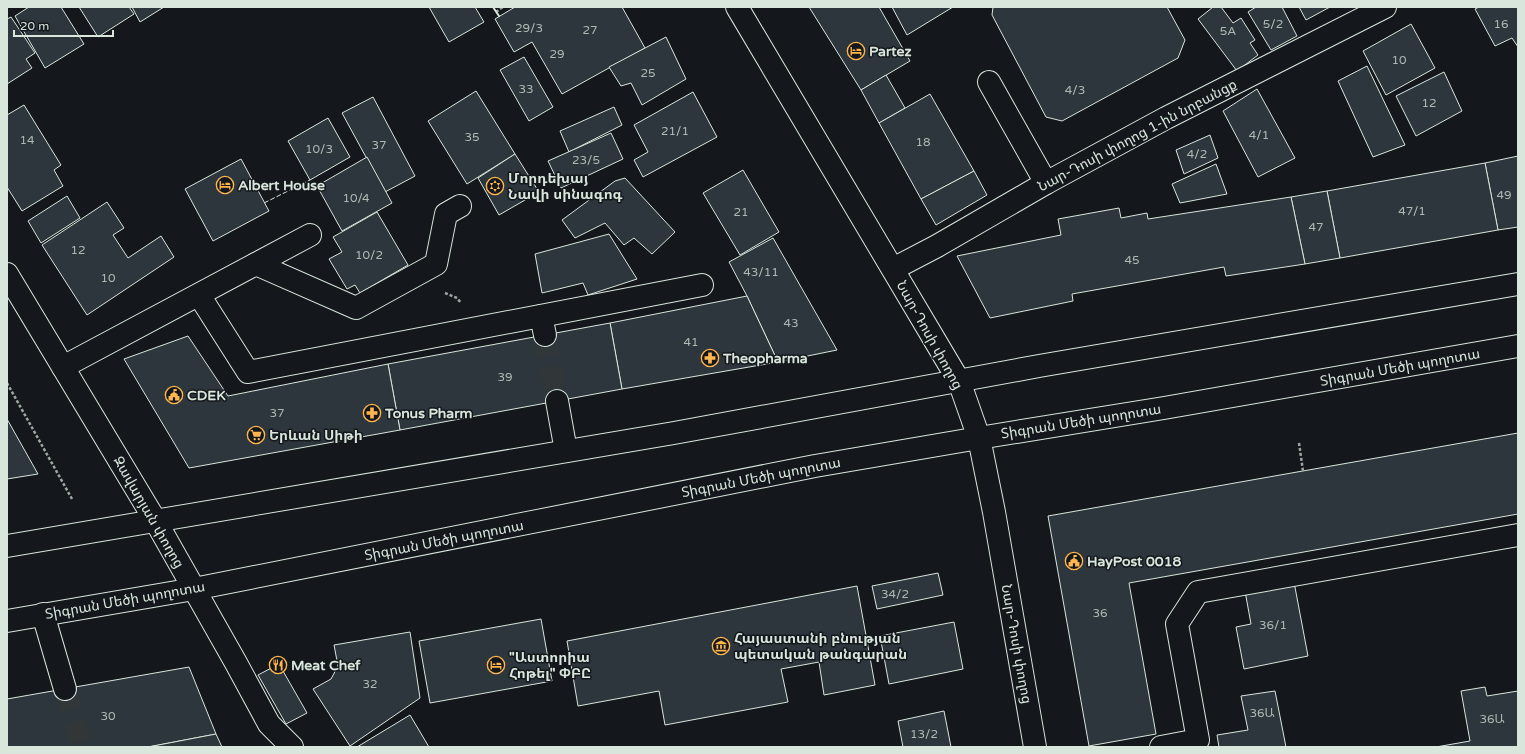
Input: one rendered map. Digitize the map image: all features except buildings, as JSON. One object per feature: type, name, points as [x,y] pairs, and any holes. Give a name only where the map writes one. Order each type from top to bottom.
[{"type":"main road","name":"Նար-Դոսի փողոց","points":[[736,7],[959,381],[979,438],[994,512],[1035,747]]},
{"type":"main road","name":"Նար-Դոսի փողոց 1-ին նրբանցք","points":[[893,269],[937,246],[1046,183],[1166,118],[1373,10]]},
{"type":"main road","points":[[989,82],[1046,183]]},
{"type":"main road","points":[[256,264],[356,308],[436,264],[446,214],[460,206]]},
{"type":"main road","points":[[63,367],[310,235]]},
{"type":"main road","name":"Զավարյան փողոց","points":[[7,274],[155,520],[269,724],[292,747]]},
{"type":"main road","points":[[7,546],[794,412],[1039,366],[1518,284]]},
{"type":"main road","points":[[199,295],[248,372],[477,328],[543,325],[702,285]]},
{"type":"main road","name":"Տիգրան Մեծի պողոտա","points":[[7,621],[194,589],[815,466],[1172,407],[1518,346]]},
{"type":"main road","points":[[557,401],[566,451]]},
{"type":"main road","points":[[1162,747],[1198,740],[1177,624],[1198,592],[1518,535]]},
{"type":"main road","points":[[43,614],[65,689]]},
{"type":"path","points":[[496,12],[503,7]]},
{"type":"path","points":[[411,278],[457,298],[477,328]]},
{"type":"path","points":[[7,383],[72,499]]},
{"type":"path","points":[[1299,443],[1303,471]]},
{"type":"tunnel","points":[[545,335],[557,401]]},
{"type":"tunnel","points":[[65,689],[82,747]]},
{"type":"fence","points":[[264,203],[310,180]]},
{"type":"wall","points":[[493,7],[499,16]]},
{"type":"place","name":"Partez","points":[[856,51]]},
{"type":"place","name":"Albert House","points":[[225,185]]},
{"type":"place","name":"Մորդեխայ Նավի սինագոգ","points":[[495,186]]},
{"type":"place","name":"Theopharma","points":[[710,358]]},
{"type":"place","name":"CDEK","points":[[174,395]]},
{"type":"place","name":"Tonus Pharm","points":[[372,413]]},
{"type":"place","name":"Երևան Սիթի","points":[[256,435]]},
{"type":"place","name":"HayPost 0018","points":[[1074,561]]},
{"type":"place","name":"Հայաստանի բնության պետական թանգարան","points":[[721,646]]},
{"type":"place","name":"Meat Chef","points":[[278,665]]},
{"type":"place","name":"\"Աստորիա Հոթել\" ՓԲԸ","points":[[496,665]]}]
